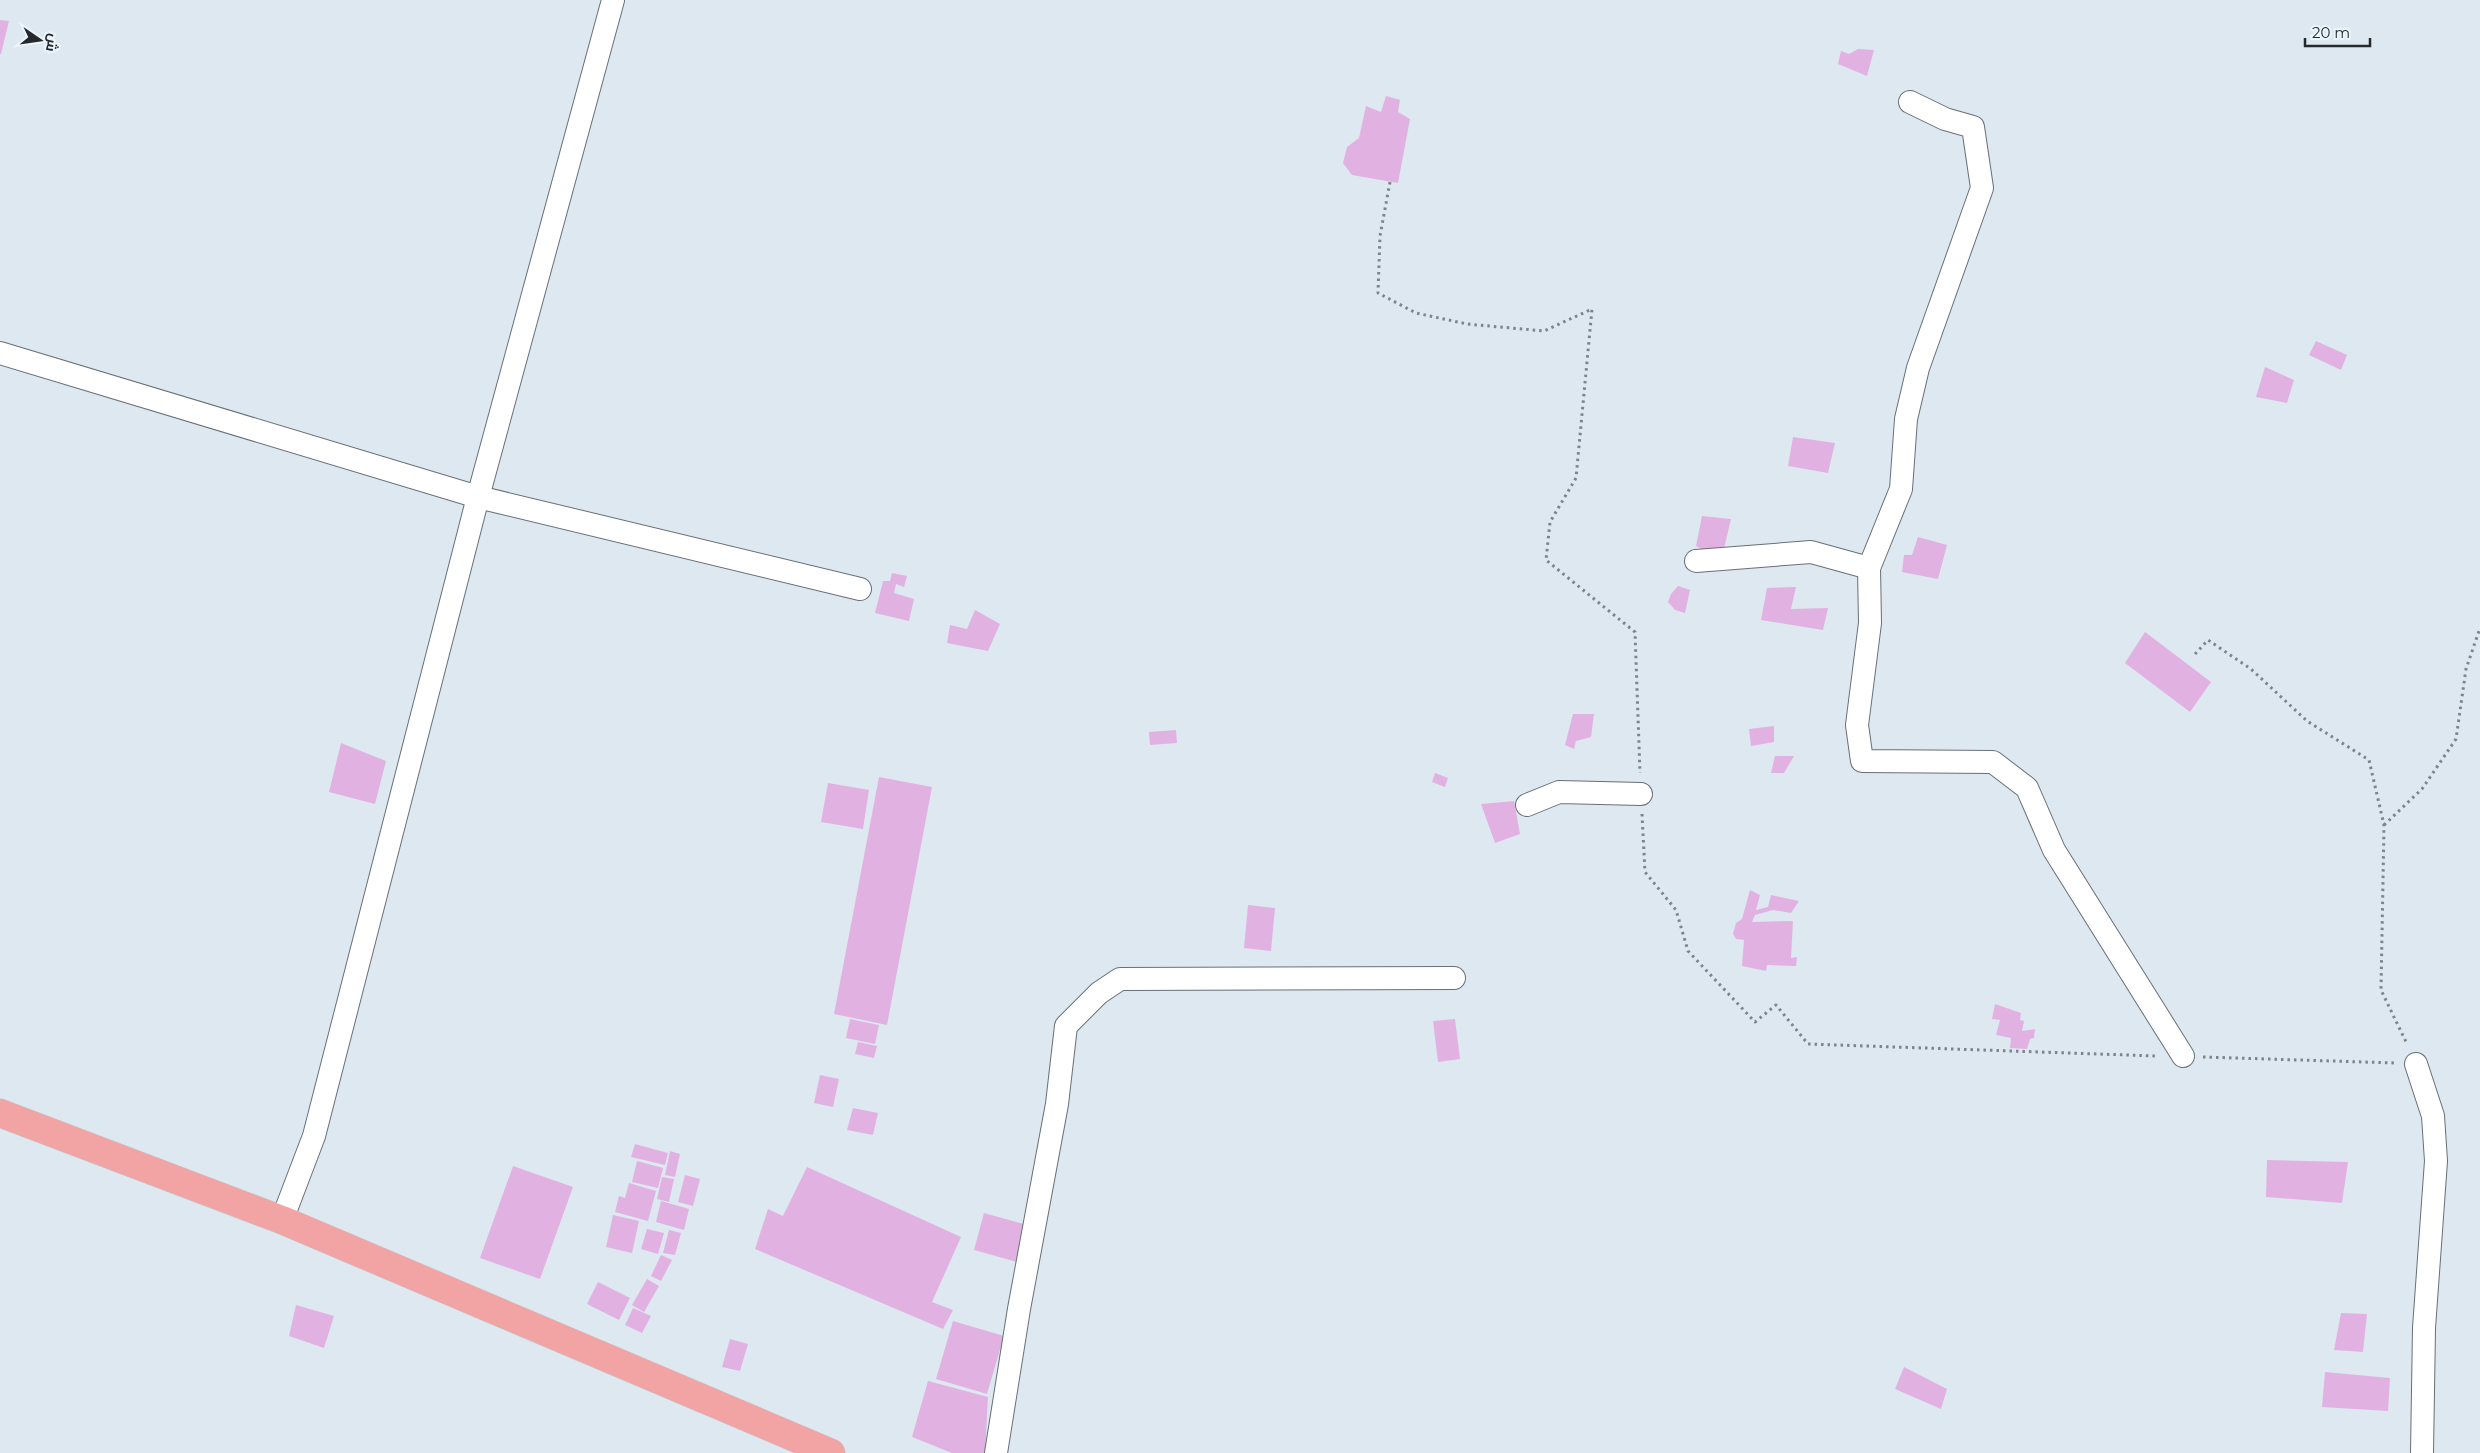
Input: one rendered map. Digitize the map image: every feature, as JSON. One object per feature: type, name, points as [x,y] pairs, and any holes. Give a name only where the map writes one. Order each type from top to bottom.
[{"type":"main road","points":[[0,1113],[282,1220],[831,1453]]},
{"type":"street","points":[[282,1220],[314,1136],[478,497],[613,0]]},
{"type":"street","points":[[1910,102],[1945,119],[1973,127],[1982,188],[1918,368],[1906,419],[1901,489],[1869,568],[1870,623],[1857,726],[1862,761],[1994,762],[2027,788],[2054,850],[2183,1056]]},
{"type":"street","points":[[0,352],[478,497],[860,588]]},
{"type":"street","points":[[1696,561],[1811,552],[1869,568]]},
{"type":"street","points":[[1527,804],[1559,792],[1641,794]]},
{"type":"street","points":[[996,1453],[1020,1300],[1056,1104],[1066,1026],[1099,992],[1120,979],[1454,978]]},
{"type":"street","points":[[2416,1064],[2433,1116],[2436,1161],[2424,1328],[2422,1453]]},
{"type":"path","points":[[1390,182],[1380,236],[1378,293],[1416,312],[1467,324],[1544,331],[1592,309],[1576,478],[1550,522],[1546,560],[1635,632],[1645,872],[1676,910],[1688,951],[1755,1022],[1776,1005],[1808,1044],[2416,1064],[2381,990],[2384,825],[2369,760],[2306,721],[2251,669],[2208,640],[2195,654]]},
{"type":"path","points":[[2384,825],[2422,790],[2456,739],[2466,669],[2480,628]]},
{"type":"building","points":[[0,20],[9,21],[1,54],[0,54]]},
{"type":"building","points":[[1858,49],[1874,50],[1867,76],[1838,64],[1841,51],[1849,54]]},
{"type":"building","points":[[1386,96],[1400,100],[1398,112],[1410,119],[1398,183],[1352,175],[1343,163],[1347,147],[1359,138],[1366,106],[1381,112]]},
{"type":"building","points":[[2316,341],[2347,355],[2341,370],[2309,355]]},
{"type":"building","points":[[2265,367],[2294,380],[2287,403],[2256,397]]},
{"type":"building","points":[[1793,437],[1835,443],[1828,473],[1788,466]]},
{"type":"building","points":[[1702,516],[1731,519],[1723,553],[1711,554],[1696,546]]},
{"type":"building","points":[[1918,537],[1947,545],[1938,579],[1902,572],[1904,555],[1912,555]]},
{"type":"building","points":[[892,573],[907,576],[904,587],[896,584],[894,593],[914,599],[909,621],[875,613],[883,581],[890,581]]},
{"type":"building","points":[[1678,586],[1690,590],[1685,613],[1675,610],[1668,602],[1671,594]]},
{"type":"building","points":[[1796,587],[1791,609],[1828,608],[1823,630],[1761,620],[1767,588]]},
{"type":"building","points":[[975,610],[1000,624],[988,651],[947,643],[950,625],[967,629]]},
{"type":"building","points":[[2145,632],[2211,682],[2190,712],[2125,663]]},
{"type":"building","points":[[1573,714],[1594,714],[1591,737],[1576,741],[1574,749],[1565,745]]},
{"type":"building","points":[[1774,726],[1774,742],[1751,746],[1749,729]]},
{"type":"building","points":[[1176,730],[1177,743],[1150,745],[1149,732]]},
{"type":"building","points":[[341,743],[386,761],[375,804],[329,792]]},
{"type":"building","points":[[1775,756],[1794,756],[1784,773],[1771,773]]},
{"type":"building","points":[[1435,773],[1448,778],[1445,787],[1432,782]]},
{"type":"building","points":[[879,777],[932,787],[887,1025],[834,1014]]},
{"type":"building","points":[[828,783],[869,790],[863,829],[821,822]]},
{"type":"building","points":[[1514,801],[1520,834],[1495,843],[1481,804]]},
{"type":"building","points":[[1750,890],[1760,895],[1756,910],[1768,907],[1771,895],[1799,901],[1791,913],[1773,910],[1755,915],[1752,922],[1793,921],[1791,958],[1797,957],[1796,966],[1767,965],[1766,971],[1742,966],[1744,940],[1736,939],[1733,934],[1736,923],[1742,919]]},
{"type":"building","points":[[1248,905],[1275,908],[1271,951],[1244,948]]},
{"type":"building","points":[[1995,1004],[2021,1013],[2020,1020],[2024,1021],[2022,1031],[2035,1029],[2034,1038],[2030,1039],[2027,1049],[2010,1048],[2011,1038],[1996,1035],[2000,1020],[1992,1019]]},
{"type":"building","points":[[850,1019],[879,1025],[875,1044],[846,1038]]},
{"type":"building","points":[[1455,1019],[1460,1059],[1438,1062],[1433,1021]]},
{"type":"building","points":[[858,1042],[877,1046],[874,1058],[855,1054]]},
{"type":"building","points":[[820,1075],[839,1079],[833,1107],[814,1103]]},
{"type":"building","points":[[853,1108],[878,1113],[873,1135],[847,1130]]},
{"type":"building","points":[[635,1144],[668,1153],[665,1165],[631,1157]]},
{"type":"building","points":[[670,1151],[680,1154],[675,1177],[665,1175]]},
{"type":"building","points":[[2267,1160],[2348,1162],[2342,1203],[2266,1197]]},
{"type":"building","points":[[637,1161],[663,1168],[658,1188],[632,1182]]},
{"type":"building","points":[[513,1166],[573,1187],[540,1279],[480,1258]]},
{"type":"building","points":[[807,1167],[961,1237],[932,1302],[953,1310],[943,1329],[755,1249],[768,1209],[783,1216]]},
{"type":"building","points":[[685,1175],[700,1179],[693,1206],[678,1202]]},
{"type":"building","points":[[662,1177],[674,1179],[669,1202],[657,1199]]},
{"type":"building","points":[[629,1183],[656,1191],[648,1221],[615,1212],[619,1196],[625,1198]]},
{"type":"building","points":[[661,1201],[689,1209],[684,1230],[656,1222]]},
{"type":"building","points":[[984,1213],[1031,1226],[1021,1263],[974,1250]]},
{"type":"building","points":[[613,1215],[639,1221],[632,1253],[606,1247]]},
{"type":"building","points":[[647,1229],[664,1233],[658,1254],[641,1249]]},
{"type":"building","points":[[669,1230],[681,1233],[675,1255],[663,1253]]},
{"type":"building","points":[[661,1255],[672,1260],[661,1281],[651,1276]]},
{"type":"building","points":[[647,1279],[659,1286],[644,1312],[632,1305]]},
{"type":"building","points":[[598,1282],[630,1298],[619,1320],[587,1304]]},
{"type":"building","points":[[296,1305],[334,1316],[324,1348],[289,1336]]},
{"type":"building","points":[[633,1308],[651,1316],[642,1333],[625,1325]]},
{"type":"building","points":[[2341,1313],[2367,1314],[2363,1352],[2334,1350]]},
{"type":"building","points":[[953,1321],[1004,1336],[987,1394],[936,1379]]},
{"type":"building","points":[[730,1339],[748,1344],[740,1371],[722,1367]]},
{"type":"building","points":[[1904,1367],[1947,1389],[1941,1409],[1895,1389]]},
{"type":"building","points":[[2325,1372],[2390,1378],[2388,1411],[2322,1407]]},
{"type":"building","points":[[928,1381],[988,1397],[985,1453],[952,1453],[912,1437]]}]
